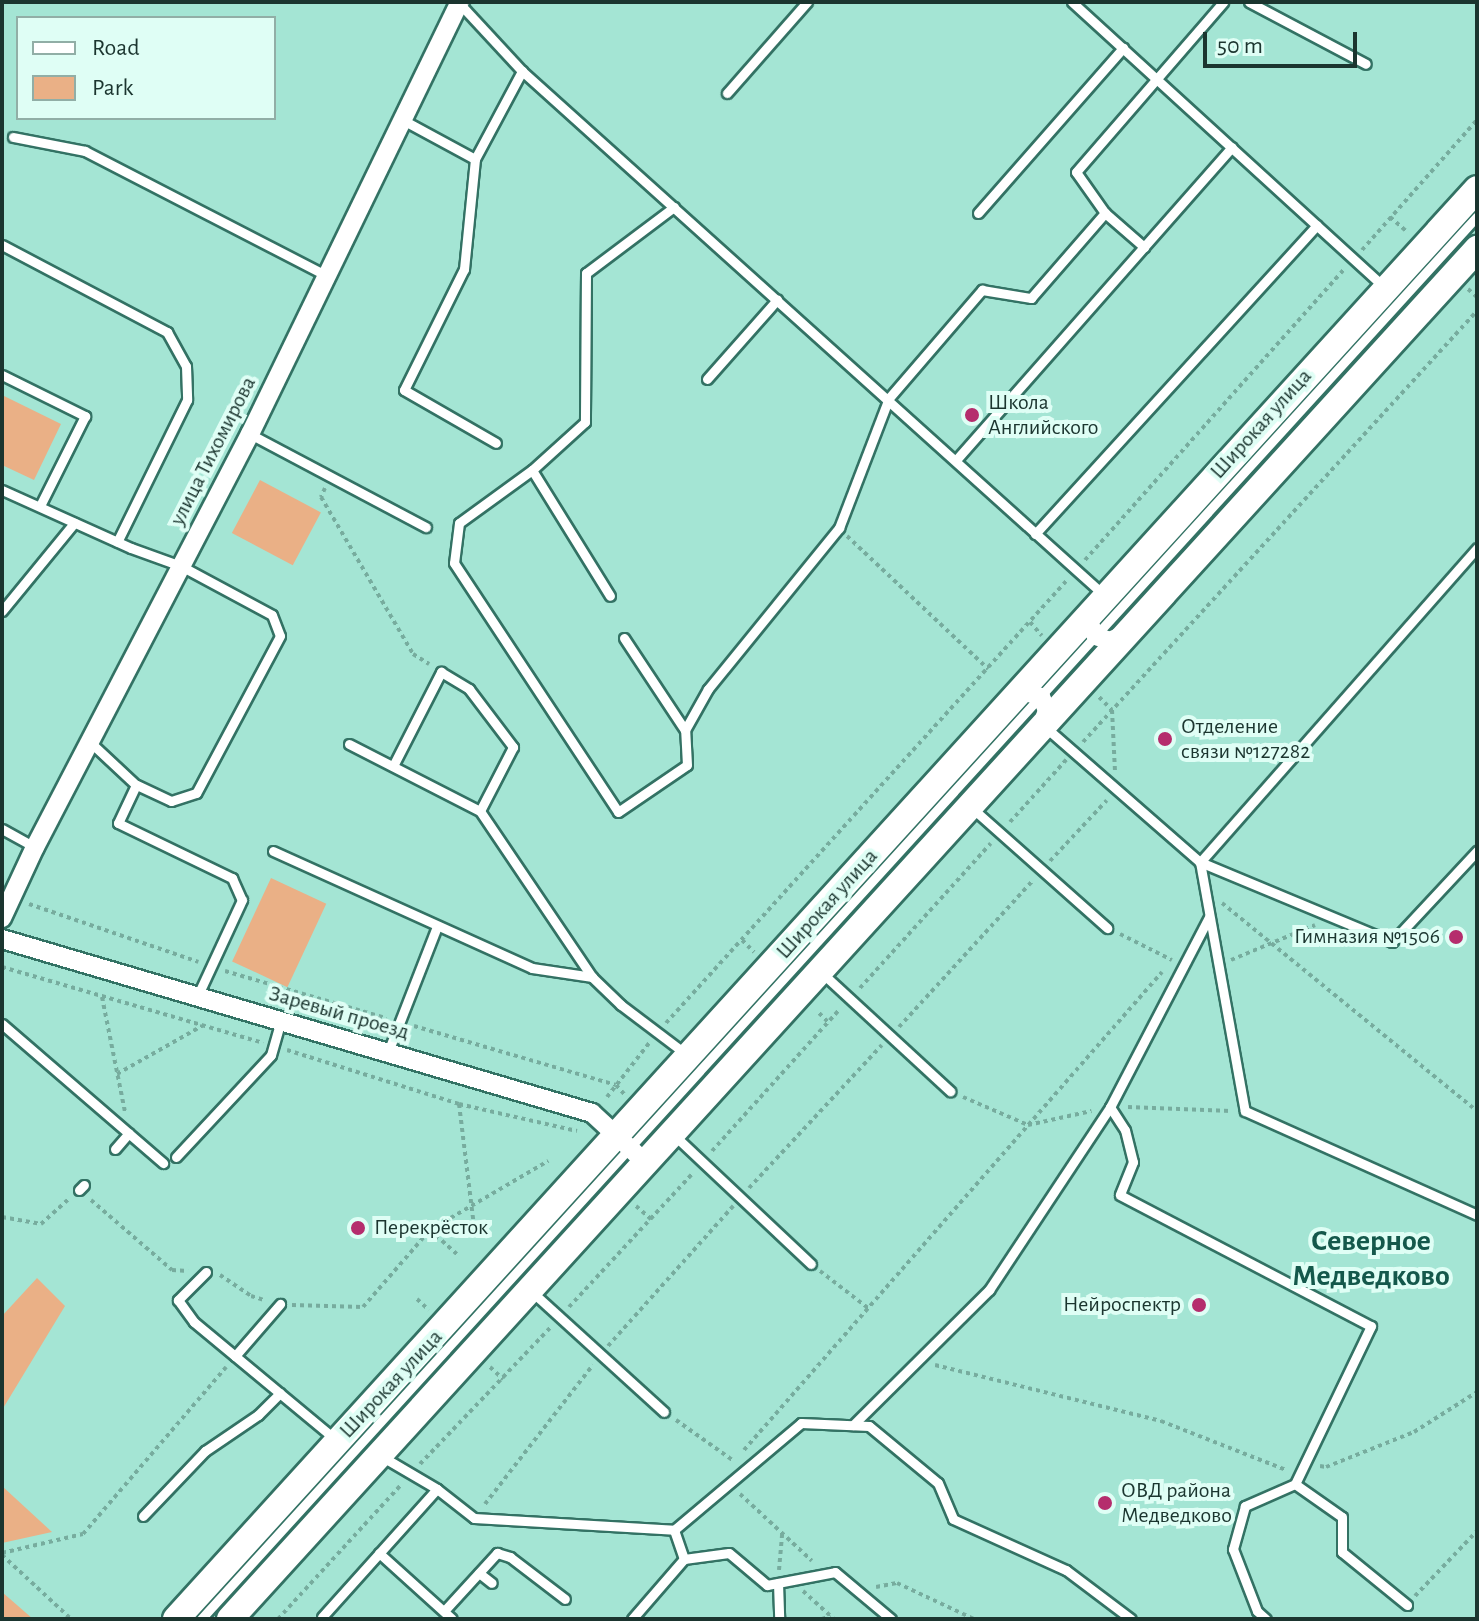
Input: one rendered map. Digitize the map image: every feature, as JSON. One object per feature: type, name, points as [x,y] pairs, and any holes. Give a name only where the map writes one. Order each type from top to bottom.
[{"type":"main road","name":"Широкая улица","points":[[230,1619],[530,1290],[631,1150],[689,1057],[1477,189]]},
{"type":"main road","name":"Широкая улица","points":[[176,1619],[338,1441],[631,1150],[673,1133],[1477,249]]},
{"type":"street","name":"улица Тихомирова","points":[[2,918],[35,847],[92,744],[250,434],[400,119],[460,3]]},
{"type":"street","points":[[1100,602],[1089,623],[1095,635],[1110,641],[1124,635]]},
{"type":"street","points":[[1013,699],[1026,692],[1039,696],[1047,710],[1042,725]]},
{"type":"street","name":"Заревый проезд","points":[[2,939],[592,1113],[631,1150]]},
{"type":"lane","points":[[727,93],[807,2]]},
{"type":"lane","points":[[1072,2],[1385,288]]},
{"type":"lane","points":[[1144,247],[1105,213],[1076,172],[1223,2]]},
{"type":"lane","points":[[1249,2],[1366,64]]},
{"type":"lane","points":[[460,3],[522,71],[1077,570],[1100,602]]},
{"type":"lane","points":[[978,213],[1123,48]]},
{"type":"lane","points":[[496,443],[404,390],[464,269],[475,159],[522,71]]},
{"type":"lane","points":[[400,119],[475,159]]},
{"type":"lane","points":[[13,137],[85,151],[327,276]]},
{"type":"lane","points":[[956,460],[1232,147]]},
{"type":"lane","points":[[624,638],[685,730],[687,765],[618,812],[454,563],[459,523],[532,470],[585,422],[586,273],[674,207]]},
{"type":"lane","points":[[685,730],[708,689],[839,528],[889,398],[982,290],[1031,298],[1105,213]]},
{"type":"lane","name":"Широкая улица","points":[[201,1619],[631,1150],[1477,216]]},
{"type":"lane","points":[[1035,534],[1317,225]]},
{"type":"lane","points":[[2,245],[167,332],[186,366],[187,400],[117,542]]},
{"type":"lane","points":[[707,379],[777,300]]},
{"type":"lane","points":[[2,375],[85,416],[40,506]]},
{"type":"lane","points":[[250,434],[426,527]]},
{"type":"lane","points":[[532,470],[610,596]]},
{"type":"lane","points":[[2,490],[117,542],[181,566],[272,615],[280,636],[196,793],[171,801],[136,785],[92,744]]},
{"type":"lane","points":[[2,611],[74,523]]},
{"type":"lane","points":[[1200,862],[1477,548]]},
{"type":"lane","points":[[393,766],[441,672],[469,689],[513,747],[480,811]]},
{"type":"lane","points":[[1042,725],[1200,862],[1392,942],[1477,851]]},
{"type":"lane","points":[[349,744],[480,811],[592,977],[689,1057]]},
{"type":"lane","points":[[136,785],[118,823],[232,878],[242,900],[214,968],[197,997]]},
{"type":"lane","points":[[970,805],[1107,928]]},
{"type":"lane","points":[[2,829],[35,847]]},
{"type":"lane","points":[[273,851],[532,968],[592,977]]},
{"type":"lane","points":[[1200,862],[1245,1111],[1477,1215]]},
{"type":"lane","points":[[853,1425],[989,1290],[1110,1107],[1209,917]]},
{"type":"lane","points":[[388,1052],[437,926]]},
{"type":"lane","points":[[820,971],[950,1091]]},
{"type":"lane","points":[[176,1157],[271,1055],[281,1021]]},
{"type":"lane","points":[[2,1024],[163,1163]]},
{"type":"lane","points":[[1110,1107],[1125,1130],[1133,1162],[1120,1195],[1371,1326],[1297,1480],[1245,1506],[1233,1549],[1253,1615],[1266,1619]]},
{"type":"lane","points":[[115,1149],[129,1133]]},
{"type":"lane","points":[[673,1133],[811,1264]]},
{"type":"lane","points":[[206,1272],[178,1300],[194,1322],[338,1441]]},
{"type":"lane","points":[[530,1290],[664,1412]]},
{"type":"lane","points":[[235,1356],[280,1304]]},
{"type":"lane","points":[[143,1516],[205,1451],[258,1415],[280,1393]]},
{"type":"lane","points":[[380,1456],[437,1489],[474,1518],[674,1530],[801,1423],[869,1426],[938,1483],[953,1519],[1066,1570],[1131,1619]]},
{"type":"lane","points":[[1297,1480],[1342,1517],[1342,1552],[1407,1605]]},
{"type":"lane","points":[[322,1617],[437,1489]]},
{"type":"lane","points":[[674,1530],[684,1559]]},
{"type":"lane","points":[[379,1553],[452,1619]]},
{"type":"lane","points":[[444,1611],[497,1553],[510,1557],[565,1599]]},
{"type":"lane","points":[[632,1619],[684,1559],[729,1553],[767,1585],[835,1572],[891,1619]]},
{"type":"lane","points":[[479,1573],[492,1583]]},
{"type":"lane","points":[[778,1583],[779,1619]]},
{"type":"path","points":[[607,1097],[658,1033],[1077,570],[1477,120]]},
{"type":"path","points":[[1390,217],[1406,231]]},
{"type":"path","points":[[278,1619],[651,1219],[1477,311]]},
{"type":"path","points":[[330,476],[321,497],[413,654],[441,672]]},
{"type":"path","points":[[839,528],[988,669]]},
{"type":"path","points":[[1030,622],[1044,638]]},
{"type":"path","points":[[474,1518],[601,1355],[740,1197],[1116,790],[1112,710],[1092,690]]},
{"type":"path","points":[[1204,888],[1477,1111]]},
{"type":"path","points":[[26,903],[214,968],[616,1085],[629,1099]]},
{"type":"path","points":[[1218,965],[1274,945],[1331,917]]},
{"type":"path","points":[[1107,928],[1172,960]]},
{"type":"path","points":[[742,940],[759,956]]},
{"type":"path","points":[[725,1472],[1181,950]]},
{"type":"path","points":[[102,997],[123,1103]]},
{"type":"path","points":[[819,1013],[828,1022]]},
{"type":"path","points":[[117,1074],[202,1026]]},
{"type":"path","points":[[459,1104],[475,1235]]},
{"type":"path","points":[[226,1277],[251,1296],[280,1304],[363,1307],[430,1230],[548,1161]]},
{"type":"path","points":[[2,1217],[41,1224],[82,1187],[172,1270]]},
{"type":"path","points":[[636,1206],[651,1219]]},
{"type":"path","points":[[430,1230],[457,1254]]},
{"type":"path","points":[[811,1264],[868,1308]]},
{"type":"path","points":[[417,1299],[430,1311]]},
{"type":"path","points":[[2,1554],[83,1534],[235,1356]]},
{"type":"path","points":[[920,1361],[1161,1421],[1297,1480]]},
{"type":"path","points":[[485,1362],[503,1379]]},
{"type":"path","points":[[1306,1464],[1326,1467],[1414,1432],[1477,1392]]},
{"type":"path","points":[[664,1412],[735,1461]]},
{"type":"path","points":[[729,1484],[826,1574]]},
{"type":"path","points":[[1407,1605],[1477,1531]]},
{"type":"path","points":[[778,1583],[782,1533]]},
{"type":"path","points":[[2,1554],[71,1619]]},
{"type":"path","points":[[791,1580],[833,1618]]},
{"type":"path","points":[[858,1591],[897,1583],[974,1619]]},
{"type":"path","points":[[822,1619],[833,1618]]},
{"type":"green space","points":[[2,395],[61,424],[34,480],[2,465]]},
{"type":"green space","points":[[260,480],[321,512],[293,565],[232,533]]},
{"type":"green space","points":[[271,878],[326,904],[287,987],[232,961]]},
{"type":"green space","points":[[37,1278],[65,1306],[2,1410],[2,1316]]},
{"type":"green space","points":[[2,1486],[52,1532],[2,1543]]},
{"type":"green space","points":[[2,1592],[33,1619],[2,1619]]},
{"type":"place","name":"Школа Английского","points":[[972,415]]},
{"type":"place","name":"Отделение связи №127282","points":[[1165,739]]},
{"type":"place","name":"Гимназия №1506","points":[[1456,937]]},
{"type":"place","name":"Перекрёсток","points":[[358,1228]]},
{"type":"place","name":"Нейроcпектр","points":[[1199,1305]]},
{"type":"place","name":"ОВД района Медведково","points":[[1105,1503]]},
{"type":"district","name":"Северное Медведково","points":[[1371,1258]]}]
